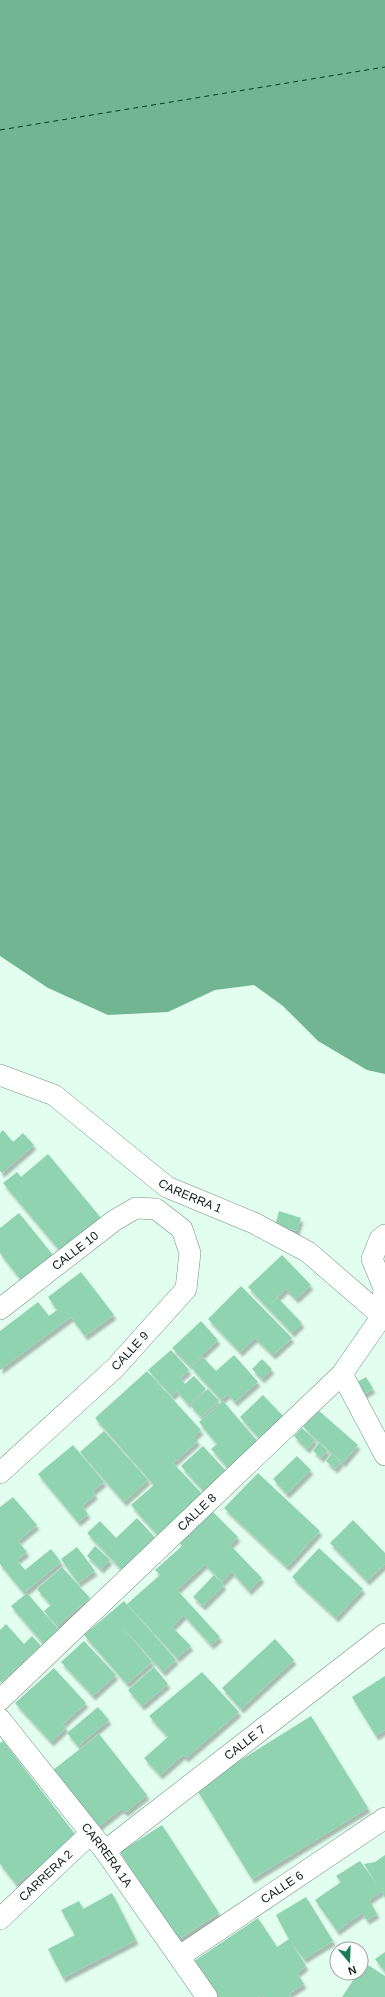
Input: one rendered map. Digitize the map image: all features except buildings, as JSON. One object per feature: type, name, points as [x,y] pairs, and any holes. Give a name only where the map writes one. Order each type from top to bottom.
[{"type":"street","name":"CARERRA 1","points":[[0,1074],[54,1095],[167,1187],[254,1223],[308,1252],[382,1316]]},
{"type":"street","name":"CALLE 10","points":[[0,1309],[115,1220],[136,1208],[156,1209]]},
{"type":"street","name":"CALLE 9","points":[[0,1473],[115,1368],[186,1289],[190,1253],[182,1229],[156,1209]]},
{"type":"street","points":[[382,1316],[384,1288],[372,1259],[380,1239],[385,1235]]},
{"type":"street","name":"CALLE 8","points":[[0,1700],[342,1374],[382,1316]]},
{"type":"street","points":[[342,1374],[385,1455]]},
{"type":"street","name":"CALLE 7","points":[[105,1851],[385,1634]]},
{"type":"street","name":"CARRERA 1A","points":[[0,1719],[105,1851],[180,1956],[207,1997]]},
{"type":"street","name":"CALLE 6","points":[[180,1956],[385,1818]]},
{"type":"street","name":"CARRERA 2","points":[[0,1919],[91,1833]]},
{"type":"shaded area","points":[[0,0],[385,0],[385,1074],[367,1070],[318,1041],[283,1006],[254,985],[215,990],[168,1012],[108,1015],[48,988],[0,956]]},
{"type":"ferry route","points":[[0,130],[385,67]]}]
